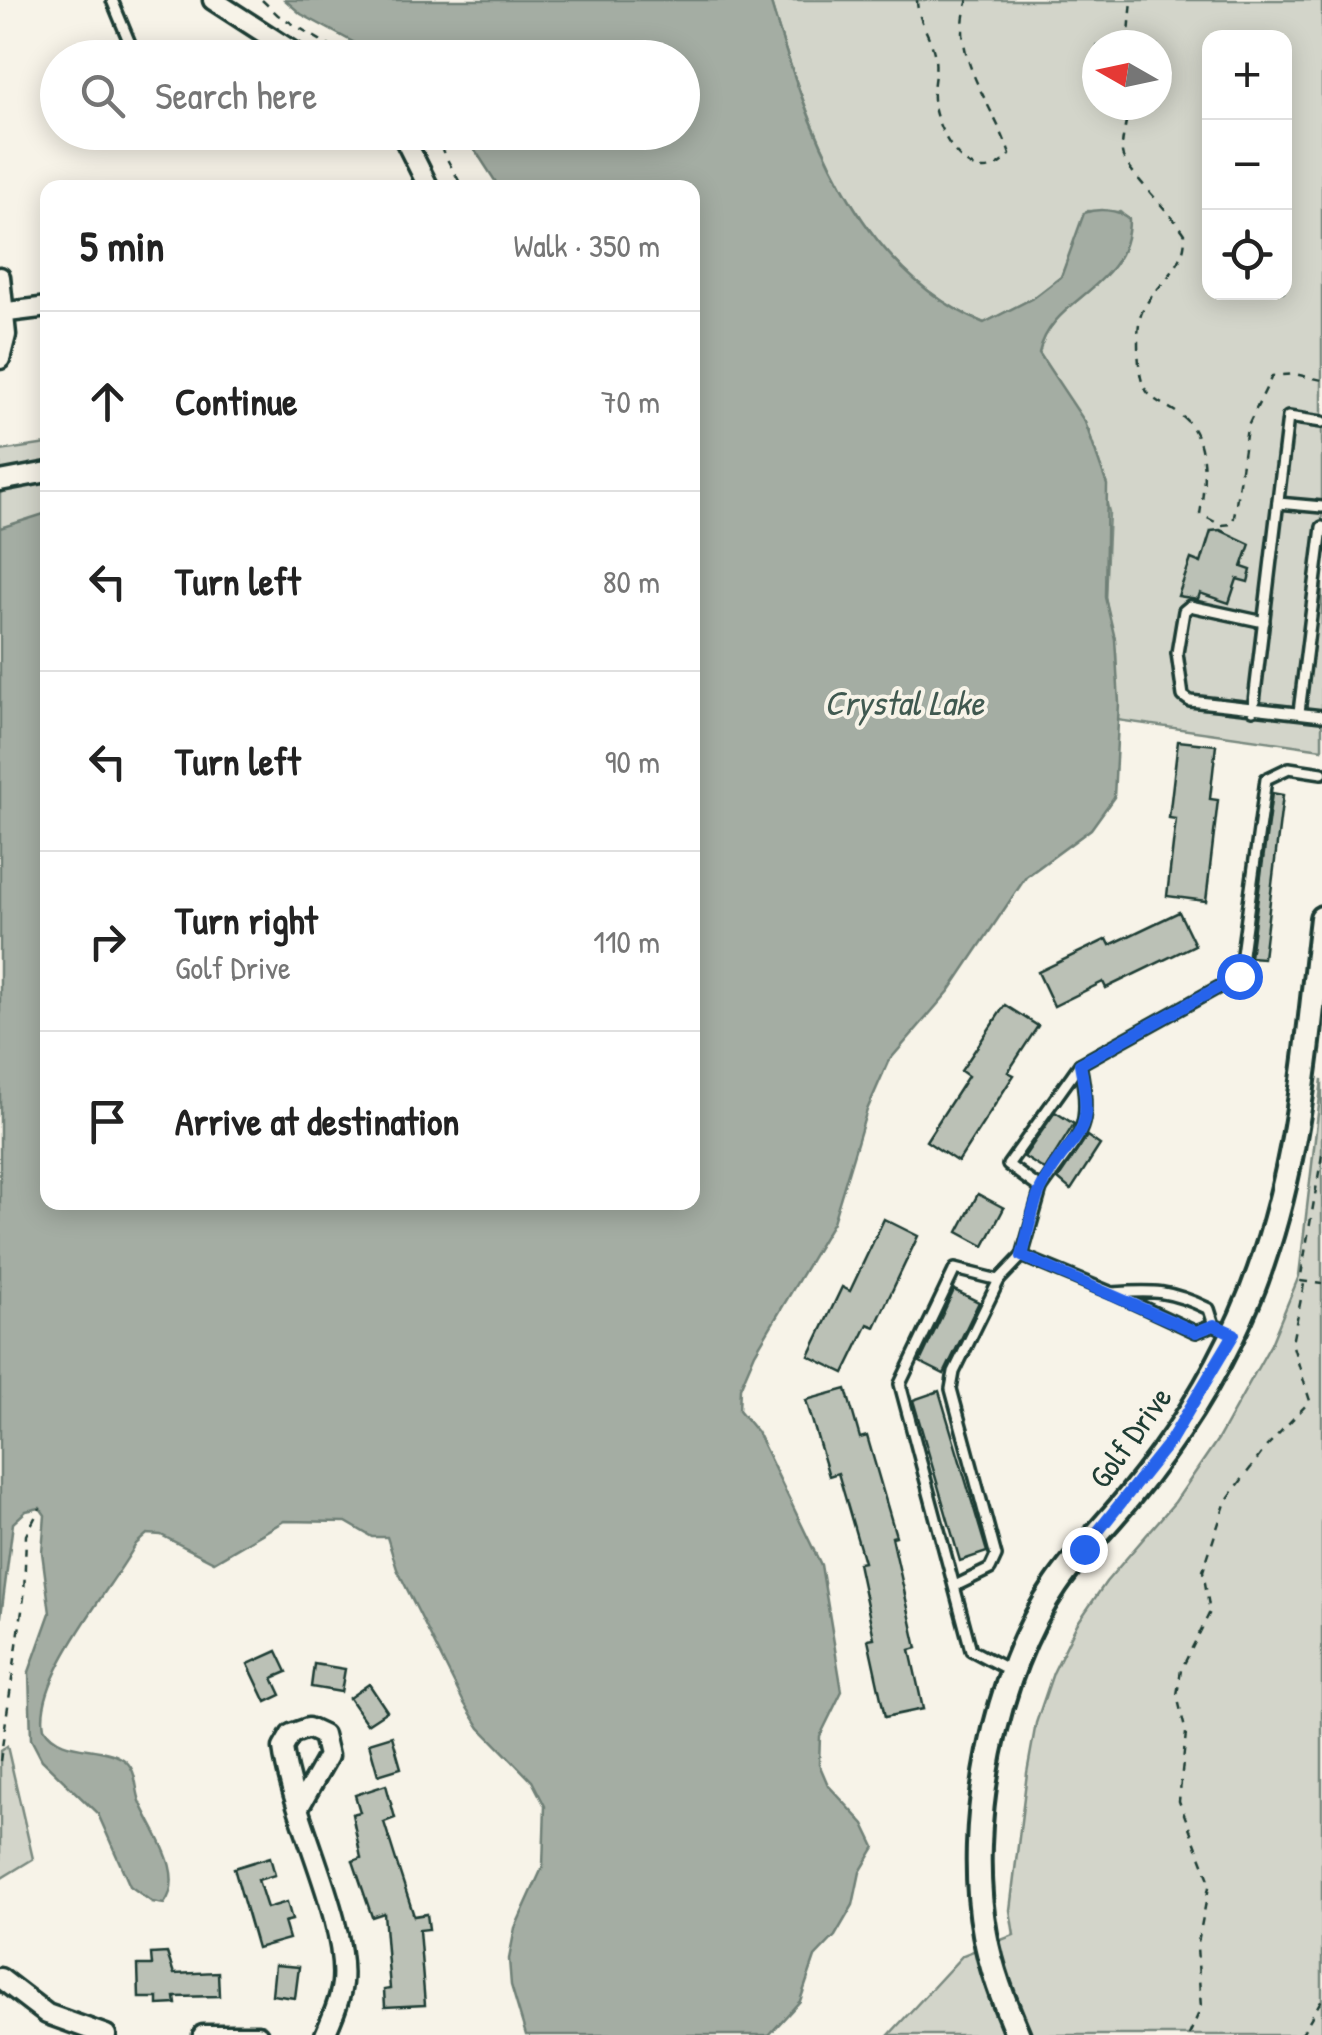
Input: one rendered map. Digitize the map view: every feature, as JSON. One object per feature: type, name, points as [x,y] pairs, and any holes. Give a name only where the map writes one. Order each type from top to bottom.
[{"type":"street","points":[[213,0],[275,40]]},
{"type":"street","points":[[411,150],[425,180]]},
{"type":"street","points":[[0,277],[6,335],[0,359]]},
{"type":"street","points":[[2,312],[40,308]]},
{"type":"street","points":[[0,481],[40,474]]},
{"type":"street","name":"Golf Drive","points":[[1018,2035],[991,1962],[980,1882],[992,1746],[1012,1671],[1050,1593],[1171,1440],[1224,1330],[1266,1255],[1285,1193],[1322,918]]},
{"type":"street","points":[[298,1807],[342,1963],[339,1998],[325,2035]]},
{"type":"street","points":[[0,1978],[47,2014],[106,2035]]},
{"type":"street","points":[[203,2035],[258,2035]]},
{"type":"lane","points":[[112,0],[129,40]]},
{"type":"lane","points":[[1253,710],[1288,417],[1322,422]]},
{"type":"lane","points":[[1278,503],[1322,507]]},
{"type":"lane","points":[[1300,712],[1322,526]]},
{"type":"lane","points":[[1264,622],[1190,606],[1182,616],[1180,634],[1183,696],[1190,701],[1322,716]]},
{"type":"lane","points":[[1040,1189],[1008,1165],[1080,1064],[1239,976],[1266,778],[1289,768],[1322,773]]},
{"type":"lane","points":[[956,1586],[990,1569],[996,1556],[950,1388],[999,1280],[1022,1256],[1040,1189],[1084,1128],[1089,1108],[1080,1064]]},
{"type":"lane","points":[[1022,1256],[1196,1332],[1224,1330]]},
{"type":"lane","points":[[999,1280],[955,1269],[900,1384],[971,1650],[1012,1671]]},
{"type":"lane","points":[[1112,1293],[1162,1290],[1179,1295],[1209,1309],[1224,1330]]},
{"type":"path","points":[[262,0],[278,16],[319,40]]},
{"type":"path","points":[[916,0],[936,60],[936,115],[955,152],[969,166],[982,171],[993,169],[1010,155],[998,118],[964,57],[961,21],[968,0]]},
{"type":"path","points":[[1129,30],[1132,0]]},
{"type":"path","points":[[1126,120],[1124,165],[1157,194],[1185,234],[1180,264],[1140,314],[1140,369],[1144,390],[1152,400],[1175,412],[1194,430],[1206,485],[1200,514],[1221,525],[1232,524],[1246,428],[1272,376],[1295,374],[1322,380]]},
{"type":"path","points":[[442,150],[459,180]]},
{"type":"path","points":[[1189,2035],[1202,2008],[1197,1947],[1210,1882],[1179,1801],[1186,1733],[1177,1695],[1181,1670],[1210,1612],[1204,1572],[1226,1500],[1267,1446],[1310,1401],[1292,1343],[1304,1284],[1299,1267],[1310,1230],[1322,1155]]},
{"type":"path","points":[[1304,1284],[1322,1284]]},
{"type":"path","points":[[0,1761],[24,1597],[26,1535],[40,1508]]},
{"type":"path","points":[[1301,2035],[1322,1998]]},
{"type":"shaded area","points":[[770,0],[1322,0],[1322,749],[1117,720],[1116,653],[1105,597],[1109,512],[1089,431],[1039,353],[1058,318],[1116,261],[1125,243],[1128,219],[1120,212],[1088,211],[1061,277],[1035,297],[984,323],[940,299],[902,267],[870,230],[842,187],[801,94]]},
{"type":"shaded area","points":[[40,445],[40,546],[0,557],[0,451]]},
{"type":"shaded area","points":[[1322,1079],[1322,2035],[889,2035],[963,1955],[1014,1935],[1010,1910],[1027,1773],[1036,1723],[1053,1673],[1077,1624],[1106,1582],[1175,1502],[1218,1439],[1271,1344],[1299,1276]]},
{"type":"shaded area","points":[[7,1746],[33,1859],[0,1879],[0,1751]]},
{"type":"water","name":"Crystal Lake","points":[[285,0],[770,0],[820,142],[842,187],[870,230],[902,268],[940,299],[984,323],[1035,297],[1061,277],[1084,213],[1107,210],[1129,219],[1126,243],[1117,262],[1058,318],[1039,353],[1085,422],[1107,485],[1105,597],[1115,639],[1119,703],[1114,797],[1091,829],[1026,877],[950,990],[888,1062],[867,1110],[833,1222],[755,1353],[740,1388],[739,1410],[757,1432],[821,1565],[842,1691],[820,1736],[819,1764],[828,1785],[864,1824],[875,1847],[860,1872],[853,1905],[835,1936],[815,1957],[800,2001],[769,2035],[526,2035],[511,1985],[509,1959],[515,1928],[543,1866],[545,1806],[532,1781],[480,1728],[464,1703],[397,1569],[387,1537],[372,1537],[346,1522],[284,1521],[214,1562],[161,1535],[147,1534],[136,1544],[77,1634],[51,1684],[44,1708],[44,1728],[60,1742],[113,1754],[131,1767],[140,1801],[170,1866],[170,1892],[164,1904],[152,1902],[130,1886],[98,1814],[42,1760],[31,1739],[29,1672],[50,1613],[42,1552],[45,1515],[40,1508],[26,1511],[13,1523],[0,1624],[0,528],[40,515],[40,1210],[700,1210],[700,180],[494,180],[475,150],[700,150],[700,40],[349,40],[301,14]]},
{"type":"building","points":[[1220,530],[1250,544],[1242,567],[1251,570],[1248,582],[1237,579],[1229,603],[1200,593],[1198,599],[1178,596],[1191,559],[1201,563],[1211,531]]},
{"type":"building","points":[[1178,741],[1216,745],[1210,799],[1218,800],[1206,901],[1167,896],[1176,819],[1169,818]]},
{"type":"building","points":[[1272,793],[1283,795],[1263,958],[1250,957]]},
{"type":"building","points":[[1179,912],[1195,945],[1106,988],[1103,982],[1054,1006],[1038,972],[1107,939],[1110,945]]},
{"type":"building","points":[[1005,1005],[1038,1026],[1008,1072],[1014,1075],[958,1162],[926,1141],[968,1076],[961,1071]]},
{"type":"building","points":[[1055,1112],[1074,1124],[1045,1170],[1024,1157]]},
{"type":"building","points":[[1087,1136],[1100,1145],[1071,1190],[1058,1179]]},
{"type":"building","points":[[978,1194],[1004,1208],[984,1246],[958,1232]]},
{"type":"building","points":[[884,1219],[918,1236],[875,1327],[868,1324],[844,1373],[809,1356],[842,1287],[850,1291]]},
{"type":"building","points":[[954,1290],[979,1302],[944,1374],[920,1362]]},
{"type":"building","points":[[846,1389],[860,1438],[867,1436],[896,1536],[892,1537],[917,1648],[910,1650],[923,1709],[885,1717],[868,1639],[874,1638],[858,1563],[864,1562],[838,1473],[829,1476],[806,1400]]},
{"type":"building","points":[[939,1391],[987,1552],[960,1561],[913,1400]]},
{"type":"building","points":[[277,1651],[287,1672],[273,1678],[281,1695],[266,1702],[248,1664]]},
{"type":"building","points":[[314,1664],[345,1669],[341,1692],[311,1687]]},
{"type":"building","points":[[369,1684],[387,1711],[367,1724],[349,1698]]},
{"type":"building","points":[[392,1736],[401,1768],[378,1775],[369,1743]]},
{"type":"building","points":[[386,1785],[395,1818],[384,1822],[400,1873],[414,1916],[427,1914],[429,1929],[419,1930],[425,2005],[385,2007],[384,1990],[390,1989],[384,1913],[372,1917],[353,1861],[361,1858],[352,1814],[360,1812],[355,1795]]},
{"type":"building","points":[[270,1857],[275,1875],[258,1880],[267,1908],[287,1902],[292,1920],[284,1922],[289,1939],[257,1948],[234,1868]]},
{"type":"building","points":[[167,1953],[174,1974],[218,1972],[219,1996],[175,1997],[176,2004],[158,2005],[158,1998],[139,1998],[138,1965],[152,1965],[151,1954]]},
{"type":"building","points":[[275,1965],[299,1967],[295,1998],[272,1995]]},
{"type":"route","points":[[1084,1549],[1171,1440],[1234,1334],[1214,1325],[1196,1332],[1022,1256],[1040,1189],[1084,1128],[1089,1108],[1080,1064],[1239,976]]}]
